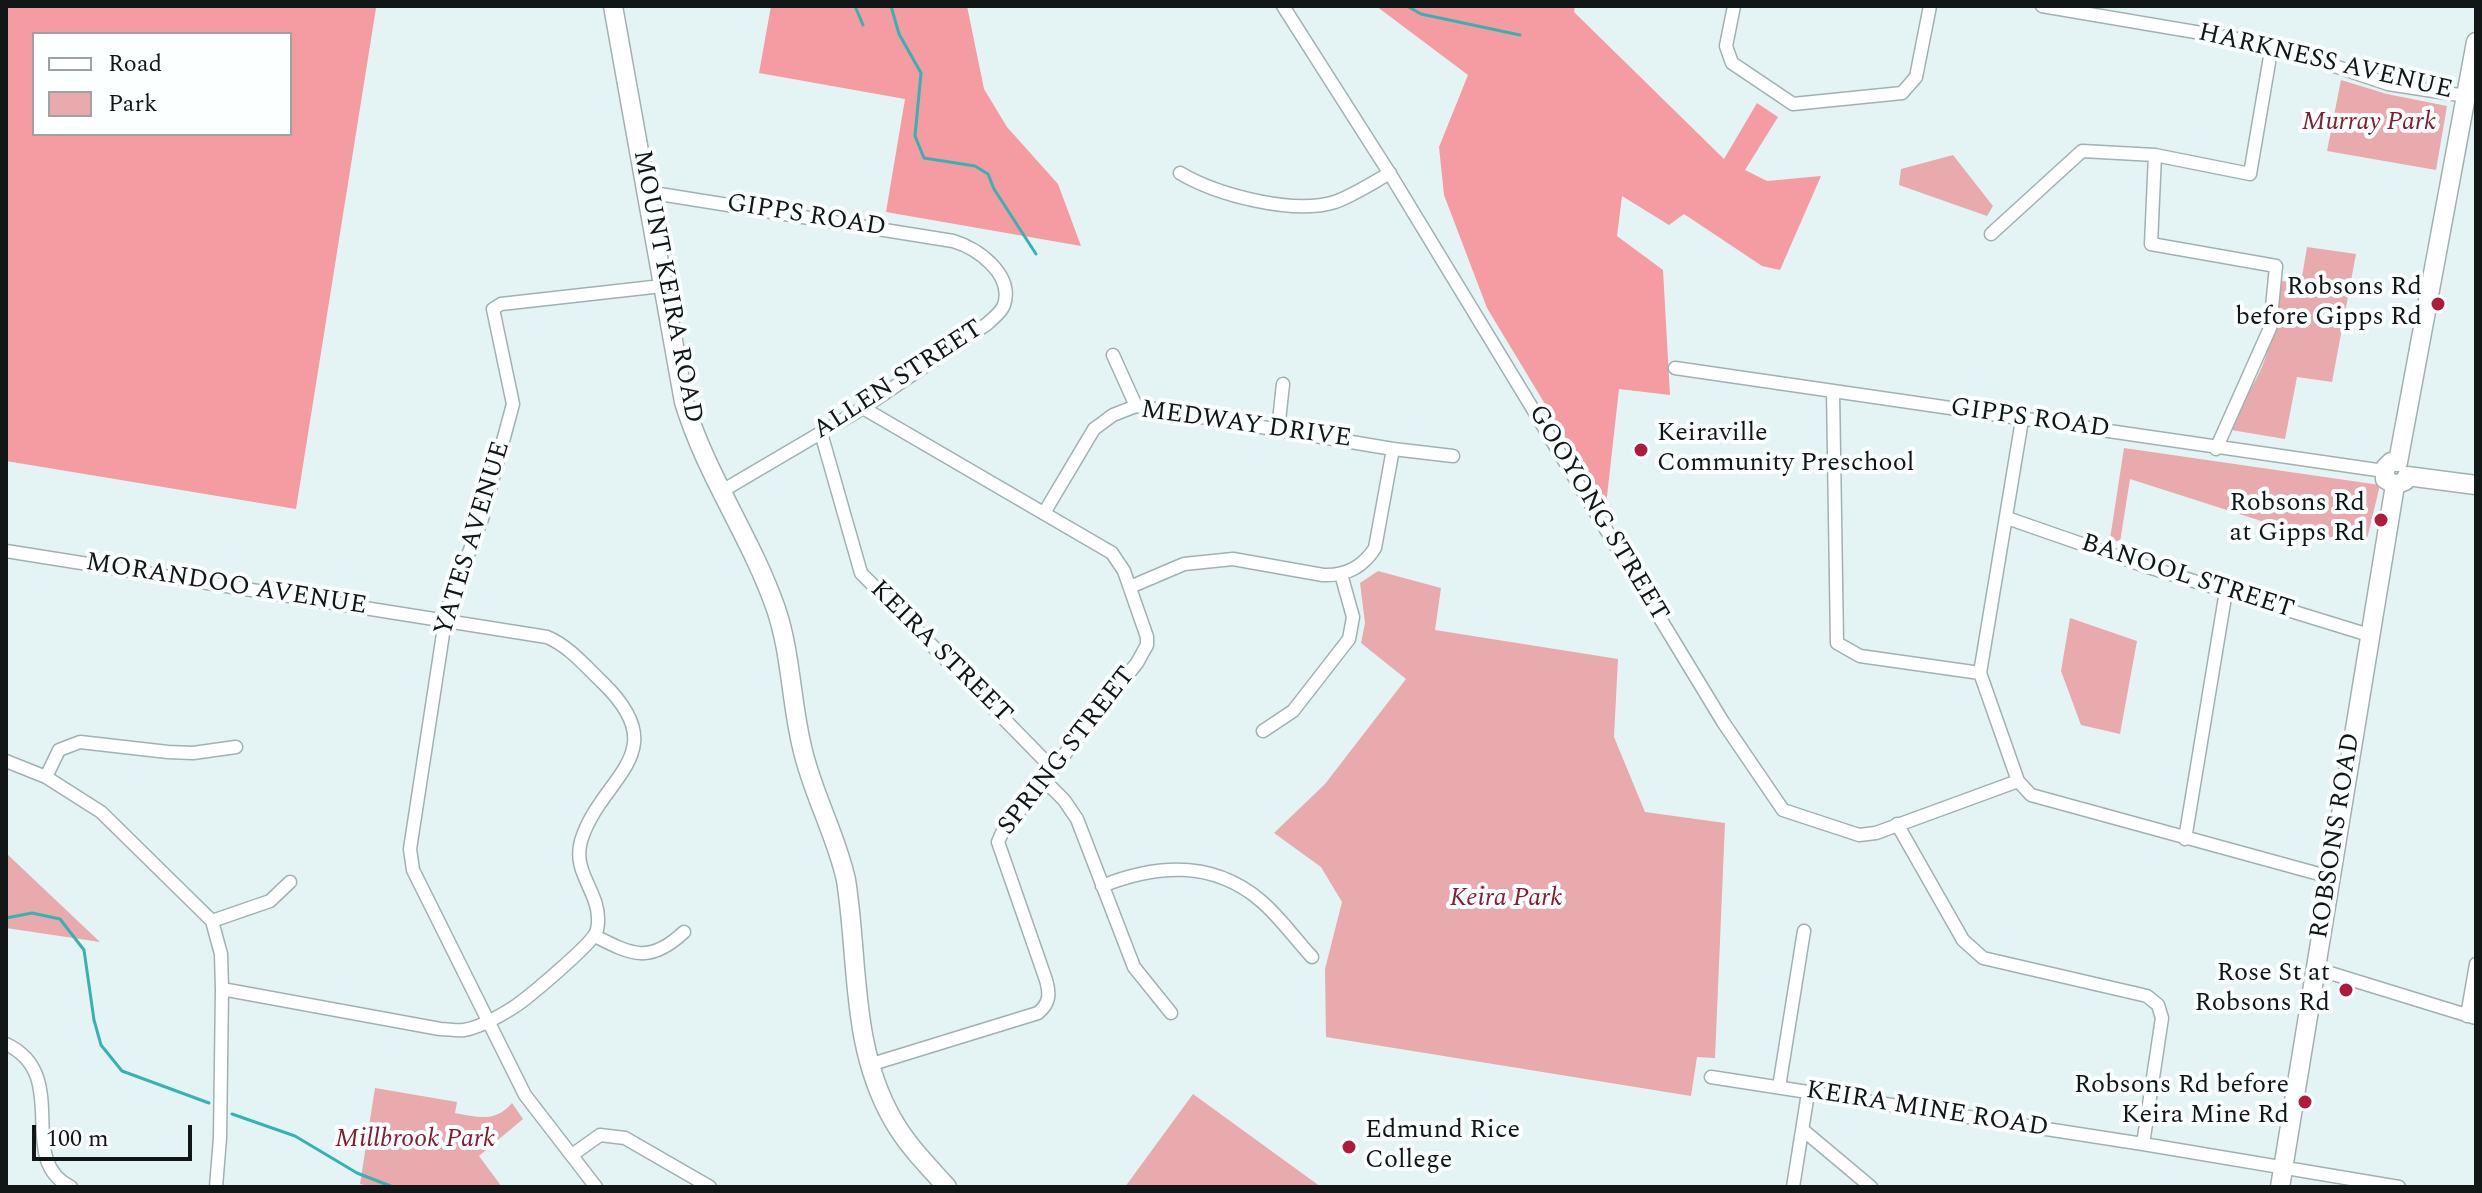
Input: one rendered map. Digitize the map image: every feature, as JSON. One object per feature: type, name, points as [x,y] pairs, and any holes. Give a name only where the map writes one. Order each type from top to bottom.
[{"type":"main road","name":"MOUNT KEIRA ROAD","points":[[613,6],[684,402],[695,435],[776,611],[808,772],[842,863],[849,901],[856,1001],[869,1065],[893,1121],[947,1187]]},
{"type":"main road","name":"ROBSONS ROAD","points":[[2282,1178],[2396,473],[2476,42]]},
{"type":"main road","name":"GIPPS ROAD","points":[[2396,473],[2476,485]]},
{"type":"street","name":"GOOYONG STREET","points":[[1283,6],[1390,173],[1723,722],[1783,810],[1859,835],[1876,833],[2018,781]]},
{"type":"street","points":[[1734,6],[1726,46],[1732,63],[1793,104],[1902,93],[1916,77],[1930,6]]},
{"type":"street","name":"HARKNESS AVENUE","points":[[2042,6],[2272,45],[2388,84],[2466,96]]},
{"type":"street","points":[[1991,234],[2082,151],[2155,155],[2250,174],[2272,45]]},
{"type":"street","points":[[2155,155],[2151,244],[2276,266],[2270,328],[2216,449]]},
{"type":"street","points":[[1180,173],[1214,191],[1298,206],[1334,202],[1390,173]]},
{"type":"street","name":"GIPPS ROAD","points":[[647,192],[922,235],[965,245]]},
{"type":"street","name":"ALLEN STREET","points":[[722,491],[863,408],[1000,313],[1004,304],[1003,286],[996,270],[985,258],[965,245]]},
{"type":"street","name":"YATES AVENUE","points":[[596,1187],[525,1095],[413,870],[410,857],[445,621],[485,509],[513,404],[492,314],[494,307],[662,286]]},
{"type":"street","points":[[1113,355],[1136,406]]},
{"type":"street","name":"GIPPS ROAD","points":[[1675,368],[2396,473]]},
{"type":"street","points":[[1278,430],[1283,384]]},
{"type":"street","points":[[1833,391],[1837,643],[1860,656],[1980,673]]},
{"type":"street","name":"MEDWAY DRIVE","points":[[1044,513],[1094,429],[1113,415],[1136,406],[1393,449],[1453,456]]},
{"type":"street","name":"SPRING STREET","points":[[863,408],[1112,553],[1121,564],[1147,637],[1144,652],[1002,833],[997,847],[1046,980],[1049,991],[1046,1005],[1038,1013],[869,1065]]},
{"type":"street","points":[[2022,420],[1980,673],[2018,781],[2031,795],[2330,877]]},
{"type":"street","name":"KEIRA STREET","points":[[821,433],[861,573],[1053,769]]},
{"type":"street","points":[[1130,587],[1184,564],[1233,559],[1323,575],[1341,574],[1359,566],[1375,548],[1393,449]]},
{"type":"street","name":"BANOOL STREET","points":[[2007,518],[2369,635]]},
{"type":"street","name":"MORANDOO AVENUE","points":[[6,551],[533,634],[557,641],[617,697],[634,735],[633,754],[580,843],[580,870],[596,904],[599,923],[595,936]]},
{"type":"street","points":[[1263,731],[1293,711],[1349,639],[1353,617],[1341,574]]},
{"type":"street","points":[[2185,839],[2226,591]]},
{"type":"street","points":[[46,777],[59,750],[80,742],[180,753],[236,747]]},
{"type":"street","points":[[6,761],[46,777],[101,812],[212,921],[221,954],[222,989],[220,1138],[216,1187]]},
{"type":"street","points":[[1044,780],[1077,819],[1134,967],[1171,1013]]},
{"type":"street","points":[[1897,824],[1963,940],[1983,958],[2147,996],[2158,1005],[2162,1018],[2143,1144]]},
{"type":"street","points":[[1102,886],[1150,870],[1177,869],[1216,875],[1263,902],[1312,957]]},
{"type":"street","points":[[212,921],[270,901],[290,882]]},
{"type":"street","points":[[1779,1087],[1804,931]]},
{"type":"street","points":[[222,989],[440,1029],[464,1030],[522,1001],[595,936],[628,952],[646,954],[665,948],[684,932]]},
{"type":"street","points":[[2317,969],[2472,1017],[2476,964]]},
{"type":"street","points":[[6,1044],[26,1058],[37,1076],[42,1097],[43,1142],[47,1162],[55,1177],[71,1187]]},
{"type":"street","name":"KEIRA MINE ROAD","points":[[1711,1077],[2143,1144],[2282,1178],[2399,1187]]},
{"type":"street","points":[[1793,1187],[1808,1093]]},
{"type":"street","points":[[1803,1130],[1871,1187]]},
{"type":"street","points":[[572,1155],[600,1135],[625,1138],[710,1187]]},
{"type":"green space","name":"Murray Park","points":[[2341,80],[2387,94],[2447,106],[2436,170],[2327,151]]},
{"type":"green space","points":[[1953,155],[1993,206],[1987,216],[1899,185],[1901,169]]},
{"type":"green space","points":[[2307,247],[2356,254],[2332,382],[2297,377],[2285,439],[2231,430],[2266,357],[2282,281],[2301,283]]},
{"type":"green space","points":[[2124,448],[2380,485],[2367,539],[2308,536],[2130,479],[2120,542],[2110,539]]},
{"type":"green space","name":"Keira Park","points":[[1378,571],[1441,588],[1435,630],[1618,659],[1614,737],[1645,812],[1725,823],[1715,1058],[1697,1057],[1691,1096],[1326,1037],[1325,969],[1342,902],[1321,867],[1274,833],[1325,784],[1406,679],[1361,643],[1365,623],[1360,583]]},
{"type":"green space","points":[[2070,618],[2137,641],[2120,734],[2081,725],[2061,671]]},
{"type":"green space","points":[[6,853],[100,942],[6,928]]},
{"type":"green space","name":"Millbrook Park","points":[[375,1088],[457,1102],[455,1113],[479,1117],[499,1114],[512,1103],[523,1119],[479,1156],[502,1187],[372,1187],[360,1184]]},
{"type":"green space","points":[[1193,1094],[1321,1187],[1125,1187]]},
{"type":"shaded area","points":[[6,6],[376,8],[296,509],[6,461]]},
{"type":"shaded area","points":[[771,6],[967,6],[984,89],[1007,127],[1058,184],[1081,246],[886,212],[905,99],[759,73]]},
{"type":"shaded area","points":[[1376,6],[1575,6],[1574,12],[1724,159],[1757,103],[1778,117],[1745,170],[1767,181],[1821,176],[1780,270],[1762,266],[1684,214],[1669,225],[1622,196],[1617,236],[1663,270],[1670,395],[1619,389],[1606,505],[1487,308],[1444,195],[1439,147],[1468,75]]},
{"type":"waterway","points":[[855,6],[863,25]]},
{"type":"waterway","points":[[891,6],[899,34],[921,73],[915,136],[924,158],[975,166],[988,174],[994,189],[1036,254]]},
{"type":"waterway","points":[[1407,6],[1421,14],[1520,35]]},
{"type":"waterway","points":[[6,918],[32,913],[60,919],[84,950],[94,1020],[101,1045],[122,1071],[209,1103]]},
{"type":"waterway","points":[[232,1114],[295,1136],[357,1173],[393,1187]]},
{"type":"place","name":"Robsons Rd before Gipps Rd","points":[[2438,304]]},
{"type":"place","name":"Keiraville Community Preschool","points":[[1641,450]]},
{"type":"place","name":"Robsons Rd at Gipps Rd","points":[[2381,520]]},
{"type":"place","name":"Rose St at Robsons Rd","points":[[2346,990]]},
{"type":"place","name":"Robsons Rd before Keira Mine Rd","points":[[2305,1102]]},
{"type":"place","name":"Edmund Rice College","points":[[1349,1147]]}]
